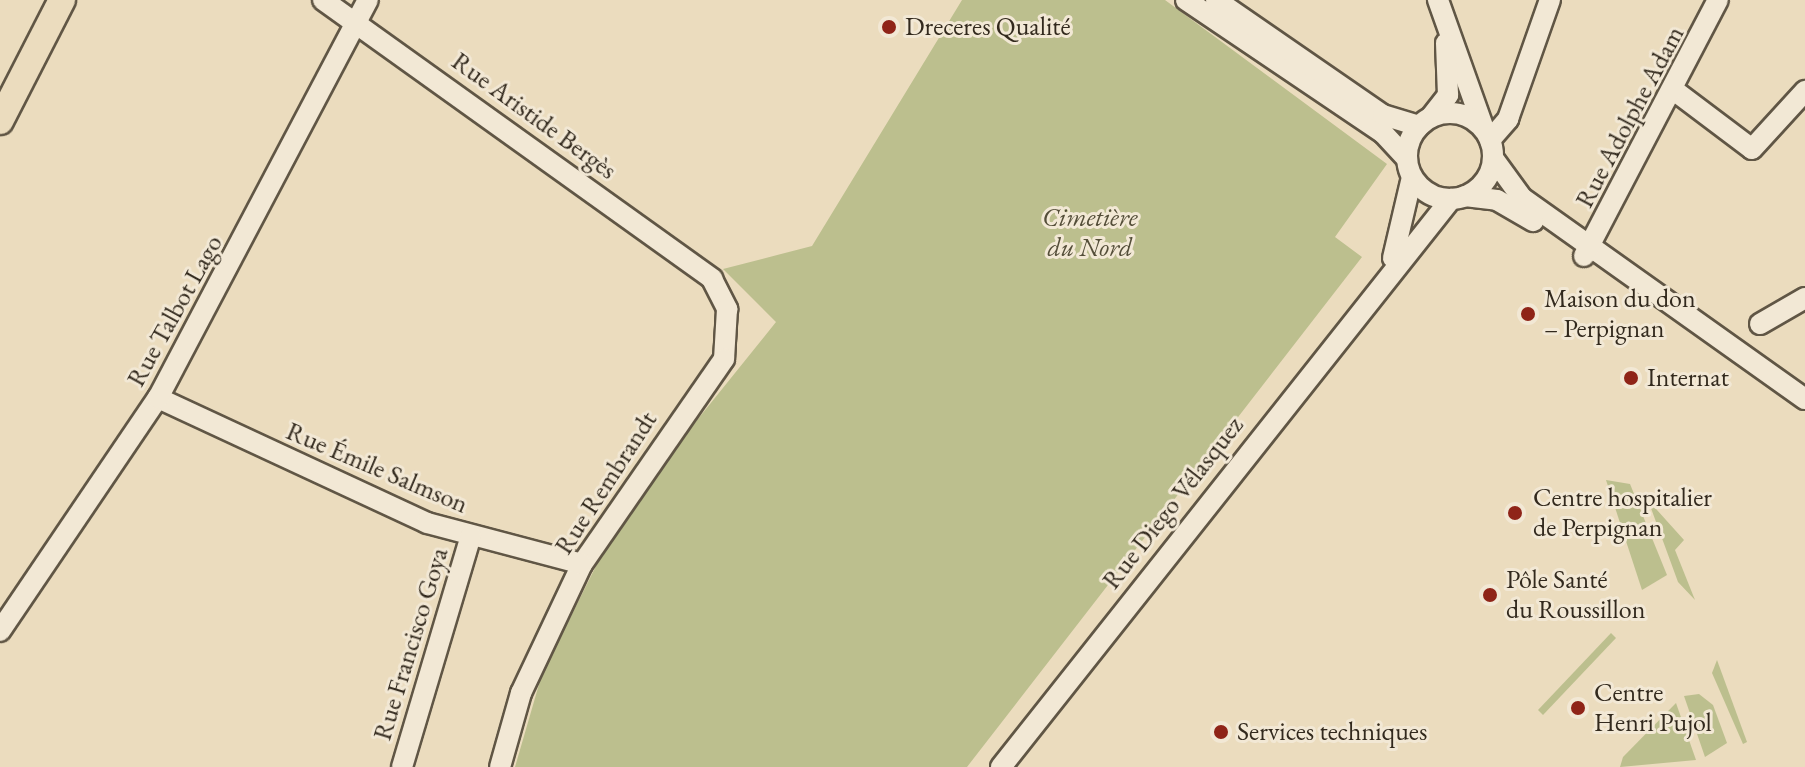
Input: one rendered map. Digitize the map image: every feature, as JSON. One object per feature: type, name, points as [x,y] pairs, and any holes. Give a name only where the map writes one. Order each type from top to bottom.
[{"type":"main road","points":[[0,81],[42,0]]},
{"type":"main road","points":[[0,121],[62,0]]},
{"type":"street","name":"Rue Aristide Bergès","points":[[323,0],[358,19],[712,279]]},
{"type":"street","name":"Rue Talbot Lago","points":[[0,631],[158,398],[368,0]]},
{"type":"street","points":[[1186,0],[1383,133],[1428,194],[1503,203],[1663,299],[1805,399]]},
{"type":"street","points":[[1216,0],[1383,115],[1425,121],[1460,114],[1489,142]]},
{"type":"street","points":[[1458,198],[1485,181],[1489,142],[1508,119],[1550,0]]},
{"type":"street","name":"Rue Adolphe Adam","points":[[1587,252],[1675,91],[1718,0]]},
{"type":"street","points":[[1410,168],[1425,121],[1452,73],[1438,3]]},
{"type":"street","points":[[1438,3],[1489,142],[1522,198],[1587,252]]},
{"type":"street","points":[[1675,91],[1752,149],[1805,91]]},
{"type":"street","name":"Rue Diego Vélasquez","points":[[1386,272],[1410,168]]},
{"type":"street","name":"Rue Diego Vélasquez","points":[[1001,767],[1386,272],[1458,198]]},
{"type":"street","name":"Rue Rembrandt","points":[[500,767],[521,693],[582,564],[724,359],[727,309],[712,279]]},
{"type":"street","points":[[1760,324],[1805,298]]},
{"type":"street","points":[[1779,380],[1805,392]]},
{"type":"street","name":"Rue Émile Salmson","points":[[158,398],[427,523],[582,564]]},
{"type":"street","name":"Rue Francisco Goya","points":[[402,767],[471,536]]},
{"type":"green space","name":"Cimetière du Nord","points":[[962,0],[1165,0],[1387,164],[1335,237],[1362,257],[967,767],[515,767],[542,674],[623,512],[776,322],[723,269],[812,246]]},
{"type":"green space","points":[[1606,480],[1630,484],[1667,575],[1642,590]]},
{"type":"green space","points":[[1648,500],[1684,540],[1675,550],[1695,600],[1678,582]]},
{"type":"green space","points":[[1611,633],[1616,638],[1543,715],[1538,710]]},
{"type":"green space","points":[[1717,660],[1747,742],[1743,744],[1712,673]]},
{"type":"green space","points":[[1699,694],[1713,705],[1727,743],[1705,757],[1684,696]]},
{"type":"green space","points":[[1676,703],[1696,760],[1620,767],[1623,757]]},
{"type":"place","name":"Dreceres Qualité","points":[[889,27]]},
{"type":"place","name":"Maison du don – Perpignan","points":[[1528,314]]},
{"type":"place","name":"Internat","points":[[1631,378]]},
{"type":"place","name":"Centre hospitalier de Perpignan","points":[[1515,513]]},
{"type":"place","name":"Pôle Santé du Roussillon","points":[[1490,595]]},
{"type":"place","name":"Centre Henri Pujol","points":[[1578,708]]},
{"type":"place","name":"Services techniques","points":[[1221,732]]}]
